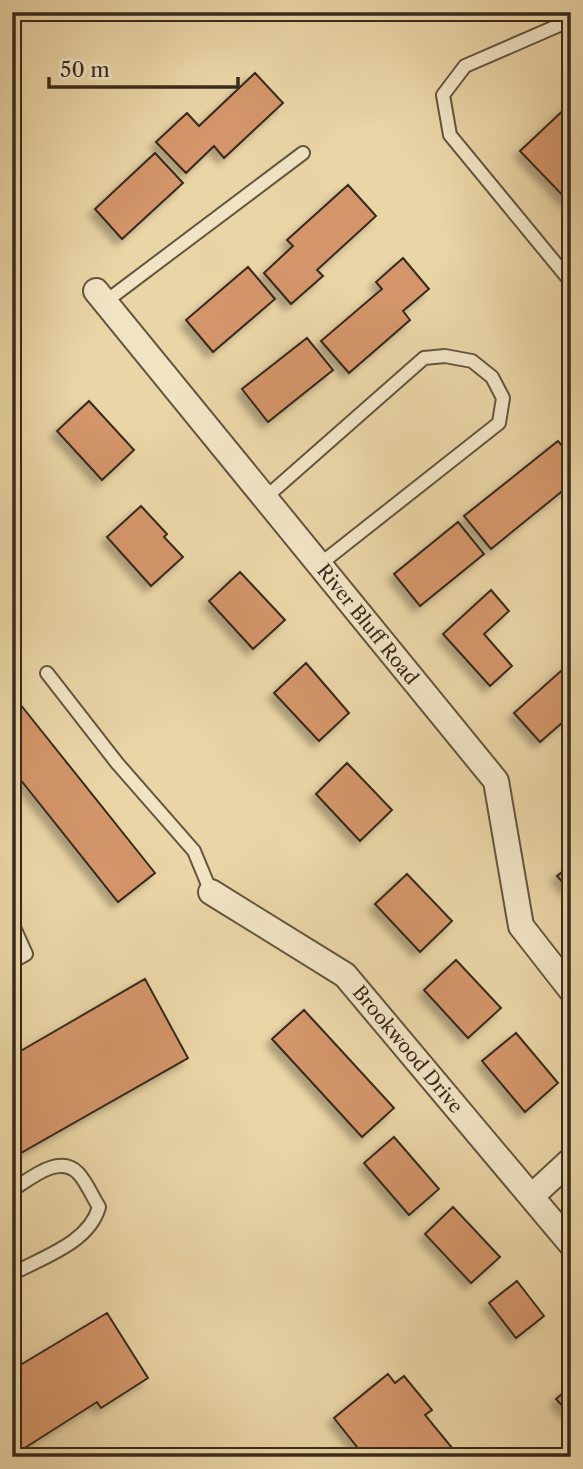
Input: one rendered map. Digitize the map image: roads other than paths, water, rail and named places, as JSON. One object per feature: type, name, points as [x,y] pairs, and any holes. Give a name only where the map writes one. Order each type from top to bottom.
[{"type":"street","name":"River Bluff Road","points":[[100,297],[496,781],[521,926],[571,990]]},
{"type":"street","name":"Brookwood Drive","points":[[211,892],[345,975],[571,1244]]},
{"type":"street","points":[[532,1196],[571,1160]]},
{"type":"lane","points":[[571,20],[465,66],[443,95],[450,135],[571,282]]},
{"type":"lane","points":[[100,297],[303,153]]},
{"type":"lane","points":[[265,498],[424,358],[445,356],[472,361],[492,377],[503,398],[499,423],[319,565]]},
{"type":"lane","points":[[47,673],[117,763],[194,851],[211,892]]},
{"type":"lane","points":[[12,923],[26,954],[12,962]]},
{"type":"lane","points":[[12,1190],[51,1167],[67,1167],[77,1172],[99,1207],[95,1221],[83,1235],[12,1274]]}]
